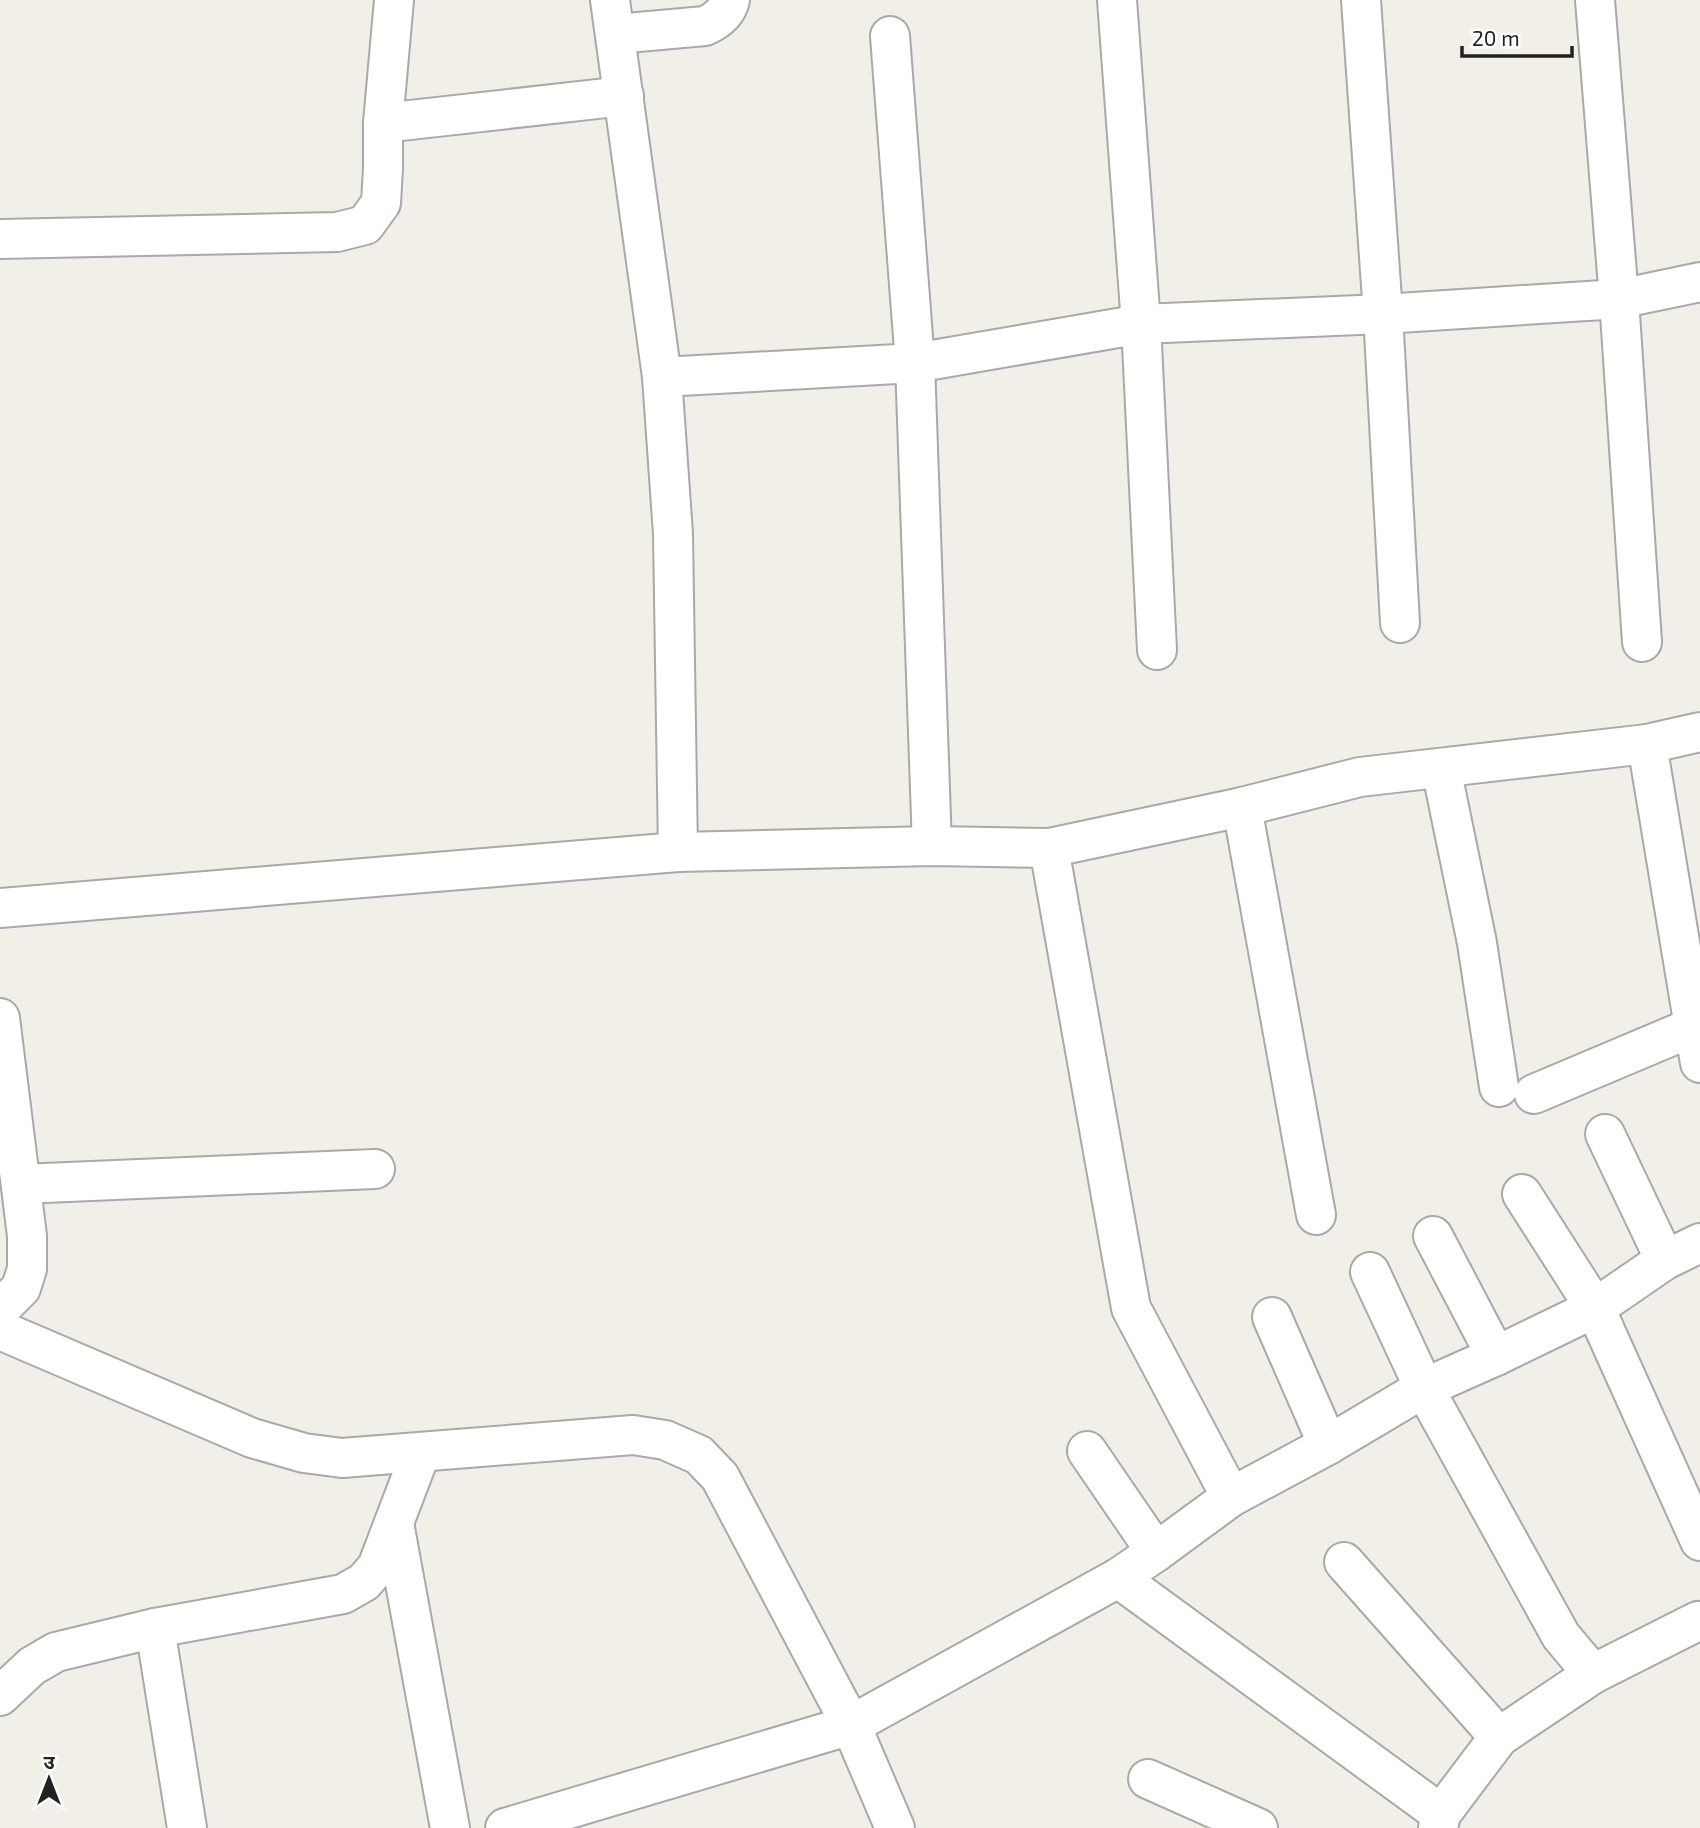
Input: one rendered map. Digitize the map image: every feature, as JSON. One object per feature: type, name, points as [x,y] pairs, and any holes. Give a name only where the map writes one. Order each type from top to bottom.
[{"type":"street","points":[[0,239],[337,232],[365,225],[381,203],[383,122],[394,0]]},
{"type":"street","points":[[678,852],[673,534],[662,377],[613,17],[705,26],[717,20],[730,5],[730,0]]},
{"type":"street","points":[[1117,0],[1141,324],[1157,650]]},
{"type":"street","points":[[1361,0],[1400,623]]},
{"type":"street","points":[[1595,0],[1643,642]]},
{"type":"street","points":[[890,36],[915,363],[932,845]]},
{"type":"street","points":[[383,122],[624,96]]},
{"type":"street","points":[[662,377],[915,363],[1141,324],[1382,314],[1619,299],[1700,282]]},
{"type":"street","points":[[0,908],[678,852],[932,845],[1049,848],[1242,807],[1360,777],[1647,744],[1700,732]]},
{"type":"street","points":[[1441,768],[1477,943],[1516,1091],[1697,1045],[1647,744]]},
{"type":"street","points":[[1242,807],[1316,1214]]},
{"type":"street","points":[[1049,848],[1131,1308],[1231,1497]]},
{"type":"street","points":[[0,1018],[27,1237],[27,1269],[21,1287],[0,1310]]},
{"type":"street","points":[[1605,1134],[1665,1260]]},
{"type":"street","points":[[21,1184],[375,1169]]},
{"type":"street","points":[[1521,1194],[1595,1308],[1700,1541]]},
{"type":"street","points":[[1433,1236],[1496,1356]]},
{"type":"street","points":[[505,1828],[850,1725],[1118,1578],[1231,1497],[1328,1445],[1424,1388],[1595,1308],[1665,1260],[1700,1243]]},
{"type":"street","points":[[1370,1272],[1424,1388],[1561,1636],[1593,1674]]},
{"type":"street","points":[[1272,1317],[1328,1445]]},
{"type":"street","points":[[0,1330],[252,1438],[304,1453],[342,1458],[633,1435],[665,1440],[699,1455],[720,1477],[850,1725],[895,1828]]},
{"type":"street","points":[[1087,1451],[1156,1552]]},
{"type":"street","points":[[0,1696],[32,1666],[56,1652],[155,1628],[343,1594],[364,1582],[377,1567],[421,1452]]},
{"type":"street","points":[[394,1524],[450,1828]]},
{"type":"street","points":[[1344,1562],[1499,1738]]},
{"type":"street","points":[[1118,1578],[1440,1821],[1499,1738],[1593,1674],[1699,1615]]},
{"type":"street","points":[[155,1628],[187,1828]]},
{"type":"street","points":[[1148,1779],[1258,1828]]}]
